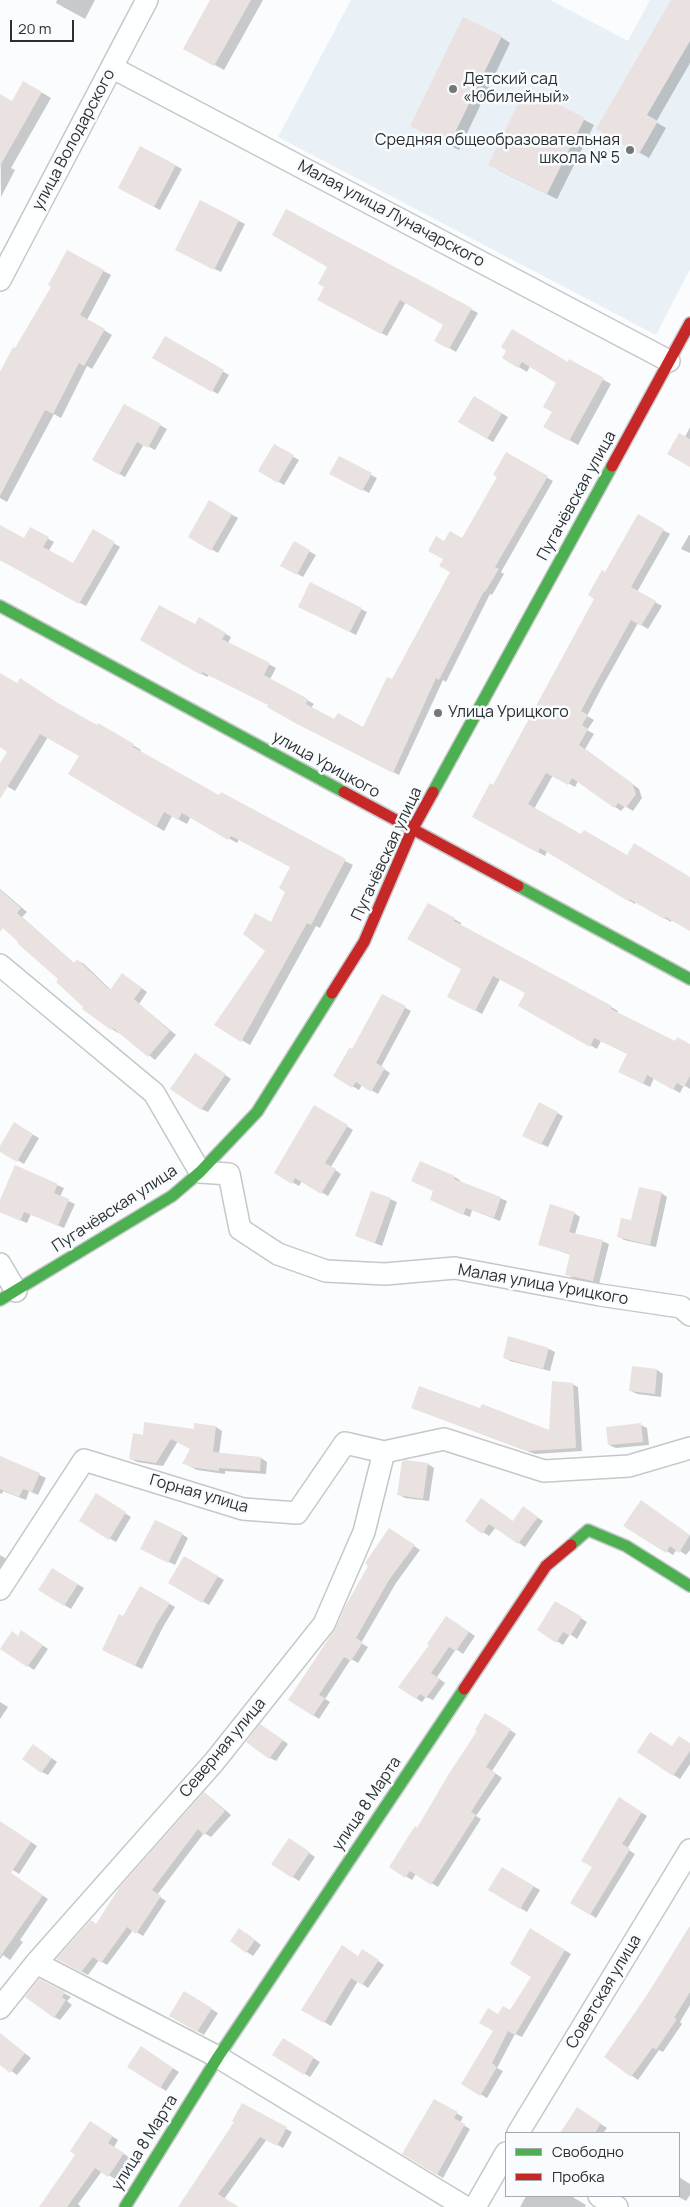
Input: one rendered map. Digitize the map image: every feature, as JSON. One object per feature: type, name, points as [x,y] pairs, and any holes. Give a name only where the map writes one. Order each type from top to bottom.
[{"type":"street","name":"улица Володарского","points":[[0,280],[113,68],[147,0]]},
{"type":"street","name":"Малая улица Луначарского","points":[[113,68],[669,361]]},
{"type":"street","name":"Пугачёвская улица","points":[[8,1296],[172,1196],[200,1172],[257,1112],[364,942],[412,830],[690,323]]},
{"type":"street","name":"улица Урицкого","points":[[0,606],[690,979]]},
{"type":"street","points":[[0,966],[154,1093],[200,1172]]},
{"type":"street","name":"Малая улица Урицкого","points":[[200,1172],[229,1174],[240,1229],[278,1254],[326,1271],[385,1274],[455,1268],[600,1295],[681,1307],[690,1315]]},
{"type":"street","points":[[0,1264],[8,1296]]},
{"type":"street","name":"Горная улица","points":[[0,1589],[84,1460],[243,1509],[297,1513],[345,1443],[384,1452],[444,1439],[544,1471],[629,1466],[690,1448]]},
{"type":"street","name":"Северная улица","points":[[0,2008],[36,1963],[214,1762],[324,1624],[364,1532],[384,1452]]},
{"type":"street","name":"улица 8 Марта","points":[[125,2207],[218,2057],[546,1566],[588,1530],[626,1546],[690,1586]]},
{"type":"street","name":"Советская улица","points":[[519,2132],[690,1850]]},
{"type":"street","points":[[36,1963],[218,2057],[465,2207]]},
{"type":"street","points":[[475,2207],[505,2155]]},
{"type":"street","points":[[601,2197],[617,2207]]},
{"type":"shaded area","name":"Детский сад «Юбилейный»","points":[[351,0],[550,0],[628,41],[650,0],[690,0],[690,269],[656,335],[278,137]]},
{"type":"building","points":[[210,0],[251,0],[214,66],[183,49]]},
{"type":"building","points":[[671,0],[690,0],[690,41],[647,115],[658,121],[639,154],[596,129]]},
{"type":"building","points":[[463,17],[502,36],[449,145],[410,126]]},
{"type":"building","points":[[23,81],[42,92],[0,166],[0,94],[12,101]]},
{"type":"building","points":[[526,88],[585,118],[547,194],[488,165]]},
{"type":"building","points":[[140,146],[176,165],[154,207],[118,188]]},
{"type":"building","points":[[200,200],[239,220],[214,270],[175,250]]},
{"type":"building","points":[[286,209],[472,308],[449,349],[434,341],[443,325],[400,300],[381,334],[317,300],[324,287],[318,284],[327,267],[272,235]]},
{"type":"building","points":[[67,250],[104,270],[80,315],[105,329],[84,366],[79,363],[53,414],[45,410],[0,496],[0,372],[13,347],[15,348],[51,287],[48,285]]},
{"type":"building","points":[[512,329],[568,362],[569,359],[604,378],[569,441],[543,427],[552,412],[543,407],[556,383],[522,362],[518,368],[502,358],[506,351],[501,347]]},
{"type":"building","points":[[165,336],[224,370],[212,392],[152,358]]},
{"type":"building","points":[[474,396],[502,413],[487,439],[458,422]]},
{"type":"building","points":[[124,404],[161,424],[148,448],[137,442],[119,475],[92,460]]},
{"type":"building","points":[[679,433],[690,439],[690,467],[667,454]]},
{"type":"building","points":[[274,444],[294,455],[278,483],[258,471]]},
{"type":"building","points":[[506,452],[548,476],[495,567],[499,569],[484,591],[439,680],[436,678],[393,773],[295,723],[267,707],[268,705],[202,672],[201,675],[140,640],[159,605],[195,624],[199,617],[226,633],[222,639],[270,663],[264,675],[308,699],[306,704],[334,719],[338,713],[363,727],[387,677],[392,679],[450,572],[439,566],[443,559],[428,551],[436,536],[444,541],[450,531],[462,538],[497,477],[493,475]]},
{"type":"building","points":[[339,456],[372,473],[362,491],[329,474]]},
{"type":"building","points":[[209,500],[232,514],[211,551],[188,537]]},
{"type":"building","points":[[638,514],[664,529],[631,587],[656,601],[641,626],[631,620],[581,711],[588,715],[582,725],[588,729],[579,745],[632,783],[636,794],[626,808],[618,803],[614,808],[572,778],[568,785],[546,773],[528,804],[581,834],[584,830],[627,855],[634,843],[690,877],[690,931],[629,899],[628,901],[540,848],[538,853],[472,817],[490,783],[493,785],[594,599],[588,595],[602,570],[605,572]]},
{"type":"building","points":[[0,525],[24,538],[30,527],[49,537],[43,547],[73,563],[93,529],[115,542],[79,604],[0,560]]},
{"type":"building","points":[[294,541],[310,550],[297,575],[280,566]]},
{"type":"building","points":[[310,582],[362,608],[350,632],[298,607]]},
{"type":"building","points":[[0,673],[17,683],[20,678],[58,703],[97,725],[98,723],[134,744],[133,747],[219,795],[221,792],[346,859],[311,925],[307,923],[241,1042],[214,1025],[265,951],[243,934],[255,913],[271,922],[285,892],[279,888],[290,867],[231,836],[228,840],[182,813],[178,820],[164,812],[156,827],[68,774],[79,756],[40,734],[0,799],[0,763],[7,752],[0,747]]},
{"type":"building","points":[[0,890],[21,908],[17,913],[74,963],[77,959],[110,990],[122,973],[142,988],[134,999],[170,1031],[148,1057],[113,1028],[111,1030],[82,1009],[83,1007],[56,982],[58,979],[3,928],[0,932]]},
{"type":"building","points":[[428,903],[455,918],[454,921],[612,1006],[611,1009],[675,1041],[677,1037],[690,1044],[690,1076],[684,1087],[677,1083],[673,1090],[647,1075],[643,1084],[618,1072],[627,1054],[594,1038],[590,1047],[518,1006],[525,993],[493,976],[475,1011],[447,997],[461,969],[407,939]]},
{"type":"building","points":[[382,994],[406,1006],[376,1063],[385,1068],[371,1092],[356,1082],[352,1088],[333,1076],[350,1047],[352,1049]]},
{"type":"building","points":[[195,1053],[226,1074],[201,1110],[170,1089]]},
{"type":"building","points":[[539,1102],[558,1112],[541,1145],[522,1136]]},
{"type":"building","points":[[314,1105],[348,1125],[325,1163],[336,1169],[321,1194],[295,1178],[292,1184],[274,1173]]},
{"type":"building","points":[[14,1122],[33,1134],[17,1162],[0,1152],[0,1146]]},
{"type":"building","points":[[420,1161],[455,1176],[454,1179],[501,1197],[494,1218],[466,1208],[463,1215],[430,1200],[433,1191],[411,1181]]},
{"type":"building","points":[[15,1165],[58,1184],[54,1193],[69,1199],[58,1226],[24,1212],[20,1221],[0,1212],[0,1200]]},
{"type":"building","points":[[639,1187],[662,1192],[650,1245],[617,1237],[621,1218],[631,1220]]},
{"type":"building","points":[[371,1191],[391,1198],[375,1243],[355,1236]]},
{"type":"building","points":[[550,1204],[575,1212],[569,1232],[603,1240],[593,1281],[565,1275],[570,1254],[538,1245]]},
{"type":"building","points":[[508,1336],[549,1348],[543,1369],[503,1358]]},
{"type":"building","points":[[632,1366],[657,1369],[655,1394],[629,1391]]},
{"type":"building","points":[[552,1381],[573,1383],[576,1448],[527,1451],[411,1408],[419,1386],[480,1408],[482,1404],[549,1430]]},
{"type":"building","points":[[144,1422],[194,1429],[194,1423],[216,1426],[213,1452],[261,1457],[260,1471],[219,1468],[219,1471],[189,1467],[189,1465],[182,1464],[190,1449],[171,1439],[156,1463],[129,1459],[133,1433],[143,1435]]},
{"type":"building","points":[[641,1423],[643,1442],[608,1445],[606,1427]]},
{"type":"building","points":[[0,1456],[40,1473],[32,1492],[23,1489],[19,1497],[0,1489]]},
{"type":"building","points":[[402,1461],[428,1463],[423,1499],[397,1495]]},
{"type":"building","points":[[96,1493],[126,1512],[109,1540],[79,1521]]},
{"type":"building","points":[[481,1498],[513,1521],[523,1506],[538,1517],[518,1544],[489,1524],[482,1534],[465,1521]]},
{"type":"building","points":[[641,1500],[690,1535],[679,1553],[670,1546],[666,1553],[623,1526]]},
{"type":"building","points":[[155,1520],[183,1533],[168,1563],[140,1549]]},
{"type":"building","points":[[389,1528],[415,1545],[389,1580],[356,1638],[363,1642],[351,1661],[344,1657],[319,1695],[325,1698],[313,1716],[288,1700],[335,1629],[368,1566],[365,1563]]},
{"type":"building","points":[[184,1556],[218,1576],[202,1603],[168,1583]]},
{"type":"building","points":[[52,1568],[78,1584],[64,1606],[38,1590]]},
{"type":"building","points":[[140,1586],[170,1603],[157,1623],[135,1666],[102,1650],[119,1614],[123,1616]]},
{"type":"building","points":[[555,1601],[582,1617],[570,1636],[563,1632],[556,1643],[537,1630]]},
{"type":"building","points":[[446,1616],[469,1632],[456,1651],[449,1647],[431,1673],[440,1679],[426,1698],[420,1694],[416,1699],[398,1687],[429,1645],[427,1644]]},
{"type":"building","points":[[21,1630],[43,1645],[27,1667],[0,1649],[12,1631],[18,1636]]},
{"type":"building","points":[[485,1713],[511,1729],[486,1767],[496,1773],[471,1812],[476,1815],[431,1885],[410,1871],[405,1878],[389,1867],[415,1826],[417,1828],[477,1731],[475,1730]]},
{"type":"building","points":[[260,1724],[283,1740],[269,1759],[246,1742]]},
{"type":"building","points":[[650,1732],[672,1746],[679,1736],[690,1743],[690,1751],[673,1776],[637,1752]]},
{"type":"building","points":[[33,1744],[52,1758],[41,1773],[22,1759]]},
{"type":"building","points":[[204,1792],[225,1811],[204,1835],[198,1829],[152,1890],[161,1896],[136,1934],[127,1927],[101,1963],[93,1957],[81,1972],[56,1959],[91,1920],[96,1924],[119,1888]]},
{"type":"building","points":[[619,1797],[642,1812],[622,1844],[630,1849],[590,1915],[570,1903],[592,1867],[581,1861]]},
{"type":"building","points":[[0,1821],[31,1842],[11,1873],[43,1895],[0,1957]]},
{"type":"building","points":[[289,1838],[310,1852],[292,1878],[271,1864]]},
{"type":"building","points":[[502,1867],[534,1886],[520,1909],[488,1890]]},
{"type":"building","points":[[690,1926],[690,1992],[674,2018],[677,2019],[656,2050],[653,2047],[631,2077],[604,2057],[645,1998]]},
{"type":"building","points":[[239,1928],[255,1940],[246,1953],[230,1941]]},
{"type":"building","points":[[530,1928],[565,1950],[515,2035],[508,2031],[492,2063],[497,2067],[480,2096],[461,2084],[493,2031],[479,2023],[488,2008],[498,2014],[503,2006],[510,2010],[531,1977],[510,1964]]},
{"type":"building","points":[[342,1945],[358,1956],[362,1949],[379,1960],[362,1985],[351,1978],[324,2023],[301,2010]]},
{"type":"building","points":[[39,1979],[65,1992],[62,1997],[66,2000],[54,2018],[25,1997]]},
{"type":"building","points":[[184,1991],[212,2008],[197,2032],[169,2016]]},
{"type":"building","points":[[0,2033],[25,2053],[10,2073],[0,2065]]},
{"type":"building","points":[[283,2038],[314,2057],[304,2075],[272,2055]]},
{"type":"building","points":[[141,2046],[173,2068],[160,2088],[127,2067]]},
{"type":"building","points":[[434,2099],[458,2112],[454,2118],[465,2124],[437,2175],[402,2154]]},
{"type":"building","points":[[242,2103],[287,2127],[277,2146],[260,2137],[218,2194],[239,2207],[178,2207],[234,2122],[232,2121]]},
{"type":"building","points":[[577,2107],[601,2123],[596,2132],[561,2132]]},
{"type":"building","points":[[90,2121],[113,2136],[108,2143],[124,2153],[108,2177],[95,2168],[67,2207],[39,2207],[75,2155],[70,2151]]},
{"type":"traffic: fast","points":[[433,792],[612,466]]},
{"type":"traffic: fast","points":[[0,606],[344,792]]},
{"type":"traffic: fast","points":[[518,886],[690,979]]},
{"type":"traffic: fast","points":[[0,1300],[172,1196],[200,1172],[257,1112],[332,993]]},
{"type":"traffic: fast","points":[[571,1545],[588,1530],[626,1546],[690,1586]]},
{"type":"traffic: fast","points":[[125,2207],[218,2057],[464,1689]]},
{"type":"traffic: jam","points":[[612,466],[690,323]]},
{"type":"traffic: jam","points":[[344,792],[518,886]]},
{"type":"traffic: jam","points":[[332,993],[364,942],[412,830],[433,792]]},
{"type":"traffic: jam","points":[[464,1689],[546,1566],[571,1545]]},
{"type":"place","name":"Детский сад «Юбилейный»","points":[[453,89]]},
{"type":"place","name":"Средняя общеобразовательная школа № 5","points":[[630,150]]},
{"type":"place","name":"Улица Урицкого","points":[[438,713]]}]
